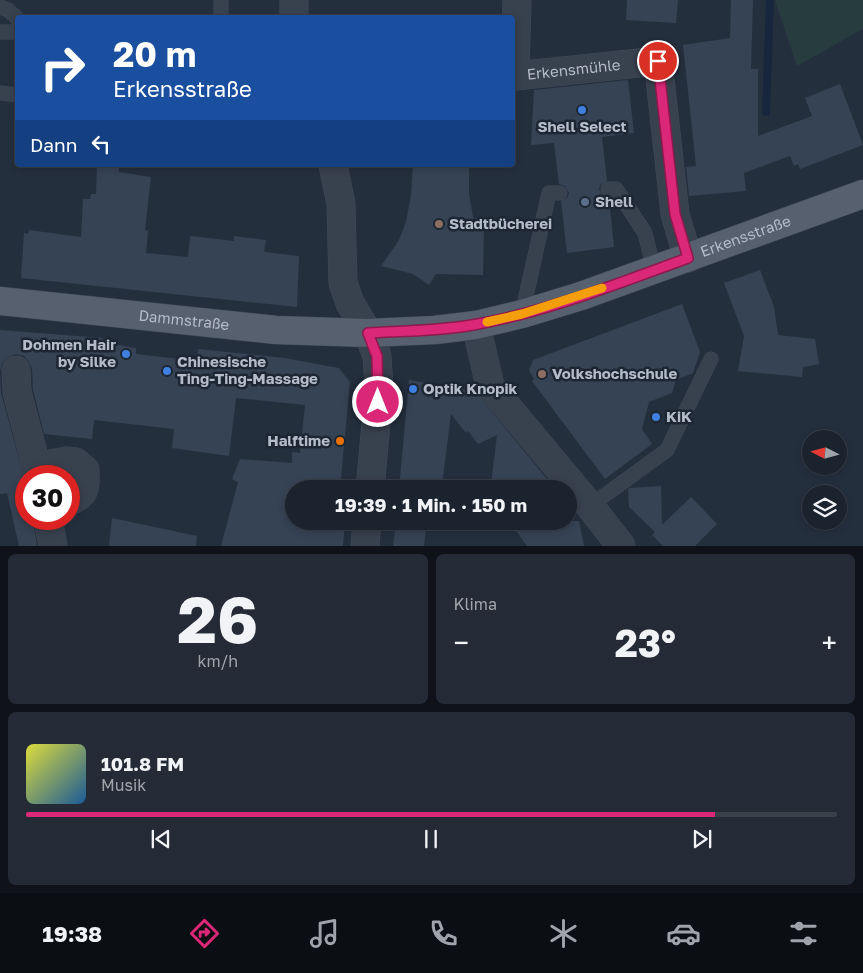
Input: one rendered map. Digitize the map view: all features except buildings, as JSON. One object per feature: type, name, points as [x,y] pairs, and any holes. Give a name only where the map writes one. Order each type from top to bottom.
[{"type":"main road","name":"Erkensstraße","points":[[368,333],[435,330],[476,325],[522,314],[581,296],[863,194]]},
{"type":"main road","name":"Dammstraße","points":[[0,301],[276,330],[368,333]]},
{"type":"street","points":[[294,0],[294,15]]},
{"type":"street","name":"Erkensmühle","points":[[517,0],[515,76],[658,61],[675,214],[688,258]]},
{"type":"street","points":[[333,167],[341,204],[343,283],[350,303],[368,333],[377,356],[379,390],[371,480]]},
{"type":"street","points":[[476,325],[490,386],[621,546]]},
{"type":"street","points":[[16,370],[17,392],[36,465]]},
{"type":"street","points":[[55,465],[66,461],[76,462],[79,465]]},
{"type":"street","points":[[80,466],[85,470],[86,486],[80,495]]},
{"type":"street","points":[[50,530],[53,546]]},
{"type":"street","points":[[365,546],[366,530]]},
{"type":"lane","points":[[221,0],[221,15]]},
{"type":"lane","points":[[0,7],[8,10],[15,16]]},
{"type":"lane","points":[[0,32],[15,32]]},
{"type":"lane","points":[[0,94],[15,95]]},
{"type":"lane","points":[[608,190],[616,189],[645,233],[654,270]]},
{"type":"lane","points":[[522,314],[549,194],[560,193]]},
{"type":"lane","points":[[590,506],[668,450],[711,359]]},
{"type":"green space","points":[[775,0],[863,0],[863,29],[797,66]]},
{"type":"waterway","points":[[766,112],[770,0]]},
{"type":"slow traffic","points":[[487,322],[522,314],[602,288]]},
{"type":"place","name":"Shell Select","points":[[582,110]]},
{"type":"place","name":"Shell","points":[[585,202]]},
{"type":"place","name":"Stadtbücherei","points":[[439,224]]},
{"type":"place","name":"Dohmen Hair by Silke","points":[[126,354]]},
{"type":"place","name":"Chinesische Ting-Ting-Massage","points":[[167,371]]},
{"type":"place","name":"Volkshochschule","points":[[542,374]]},
{"type":"place","name":"Optik Knopik","points":[[413,389]]},
{"type":"place","name":"KiK","points":[[656,417]]},
{"type":"place","name":"Halftime","points":[[340,441]]},
{"type":"route","points":[[378,402],[377,356],[368,333],[435,330],[496,321],[581,296],[688,258],[675,214],[658,61]]}]
